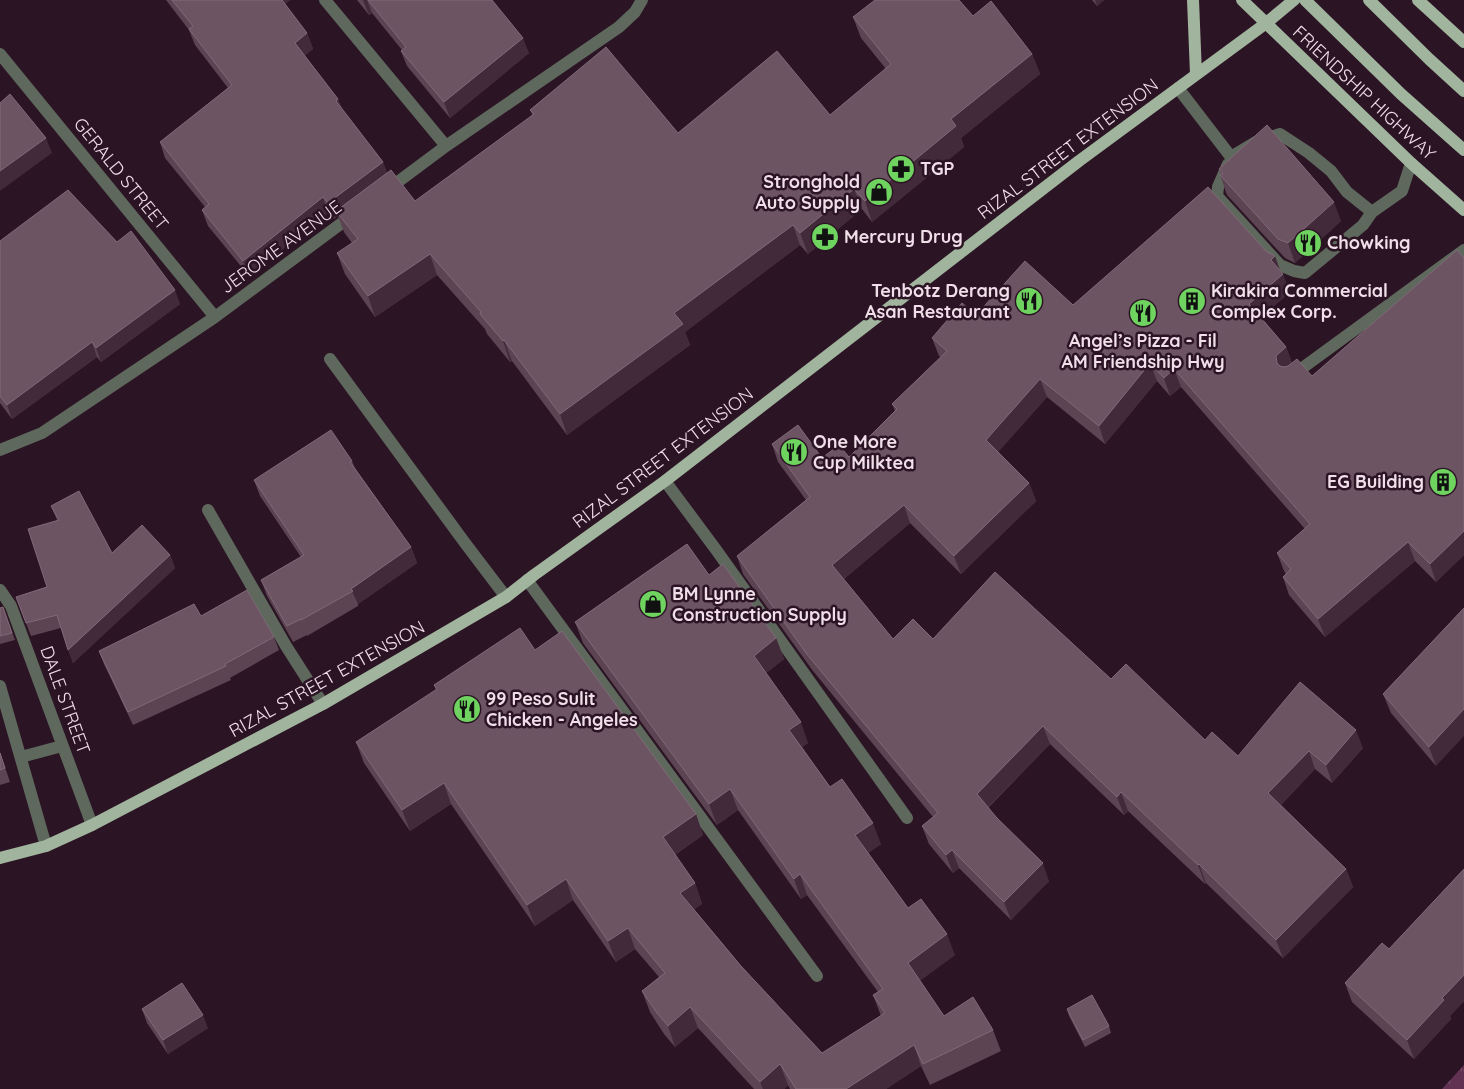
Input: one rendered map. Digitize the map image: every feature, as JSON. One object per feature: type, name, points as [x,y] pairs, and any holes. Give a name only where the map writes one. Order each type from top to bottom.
[{"type":"main road","points":[[1193,0],[1196,74]]},
{"type":"main road","name":"FRIENDSHIP HIGHWAY","points":[[1242,0],[1411,164],[1464,210]]},
{"type":"main road","name":"RIZAL STREET EXTENSION","points":[[0,858],[46,846],[92,825],[236,751],[323,704],[506,597],[665,482],[1086,156],[1265,24],[1294,0]]},
{"type":"main road","points":[[1305,0],[1401,94],[1464,150]]},
{"type":"main road","points":[[1369,0],[1464,91]]},
{"type":"main road","points":[[1418,0],[1464,42]]},
{"type":"main road","points":[[1431,0],[1445,24]]},
{"type":"street","points":[[325,0],[446,146]]},
{"type":"street","name":"JEROME AVENUE","points":[[0,450],[42,433],[215,317],[446,146],[619,27],[635,12],[642,0]]},
{"type":"street","name":"GERALD STREET","points":[[0,54],[215,317]]},
{"type":"street","points":[[1178,88],[1231,157]]},
{"type":"street","points":[[1372,212],[1347,192],[1331,171],[1309,153],[1280,134],[1256,142],[1231,157],[1218,187],[1217,196],[1223,204],[1280,265],[1286,269],[1305,273],[1363,225],[1372,212],[1402,191],[1411,164]]},
{"type":"street","points":[[1290,377],[1464,250]]},
{"type":"street","points":[[330,359],[506,597]]},
{"type":"street","points":[[665,482],[907,818]]},
{"type":"street","points":[[208,510],[286,646],[323,704]]},
{"type":"street","points":[[527,580],[817,976]]},
{"type":"street","name":"DALE STREET","points":[[0,590],[11,606],[92,825]]},
{"type":"street","points":[[0,686],[46,846]]},
{"type":"street","points":[[20,757],[62,746]]},
{"type":"green space","points":[[1464,1065],[1464,1089],[1442,1089]]},
{"type":"building","points":[[172,0],[282,0],[307,33],[295,43],[338,99],[336,101],[383,162],[328,203],[323,197],[243,261],[202,210],[209,204],[160,142],[232,85],[189,29],[193,26]]},
{"type":"building","points":[[368,0],[492,0],[523,38],[444,102],[401,51],[406,47]]},
{"type":"building","points":[[875,0],[959,0],[973,16],[991,1],[1032,54],[951,119],[956,126],[865,201],[854,189],[800,233],[793,225],[674,313],[683,324],[560,414],[504,340],[430,254],[368,296],[337,253],[358,239],[336,211],[391,170],[415,201],[534,114],[530,110],[606,47],[678,133],[777,51],[830,115],[891,64],[853,17]]},
{"type":"building","points":[[10,94],[46,138],[0,171],[0,103]]},
{"type":"building","points":[[1267,125],[1334,202],[1288,243],[1278,239],[1220,175],[1223,173],[1219,169]]},
{"type":"building","points":[[1208,187],[1267,252],[1275,256],[1271,260],[1283,274],[1249,304],[1286,347],[1276,356],[1277,363],[1284,367],[1297,359],[1312,376],[1457,250],[1464,258],[1464,531],[1430,564],[1408,542],[1318,619],[1283,577],[1291,569],[1277,553],[1310,524],[1174,369],[1164,378],[1150,363],[1099,426],[1040,379],[986,440],[1029,483],[954,556],[904,505],[832,565],[893,639],[913,619],[933,639],[995,572],[1111,679],[1126,664],[1205,740],[1212,732],[1238,756],[1300,682],[1356,730],[1326,765],[1309,751],[1268,793],[1346,869],[1276,940],[1199,864],[1121,792],[1117,797],[1043,726],[977,794],[997,818],[1043,863],[1004,902],[952,850],[946,855],[922,826],[938,813],[806,653],[737,556],[810,497],[772,444],[798,425],[822,458],[839,445],[849,457],[897,409],[892,404],[947,351],[932,338],[962,303],[976,315],[1025,261],[1073,305]]},
{"type":"building","points":[[68,190],[117,242],[131,231],[175,290],[96,348],[92,342],[7,405],[0,396],[0,241]]},
{"type":"building","points":[[331,430],[352,461],[350,462],[411,547],[351,589],[353,591],[287,626],[261,580],[304,555],[254,480]]},
{"type":"building","points":[[79,491],[112,553],[142,525],[170,555],[68,650],[57,615],[26,623],[16,597],[47,587],[28,529],[59,520],[51,506]]},
{"type":"building","points":[[687,544],[709,575],[723,564],[776,638],[754,656],[801,722],[789,730],[830,787],[842,779],[873,823],[855,835],[908,908],[921,899],[947,934],[908,963],[944,1016],[973,997],[993,1030],[923,1064],[914,1045],[846,1089],[796,1089],[780,1064],[760,1082],[690,1007],[668,1026],[642,991],[665,973],[628,928],[608,941],[566,879],[527,905],[444,783],[402,810],[356,742],[437,689],[434,685],[520,628],[535,650],[562,631],[696,814],[663,837],[695,883],[680,893],[741,966],[822,1053],[885,1013],[873,995],[883,989],[800,874],[794,879],[730,789],[709,804],[575,622]]},
{"type":"building","points":[[247,590],[274,637],[225,664],[226,666],[128,712],[99,651],[194,604],[201,616]]},
{"type":"building","points":[[3,607],[12,633],[0,636],[0,608]]},
{"type":"building","points":[[1464,608],[1464,709],[1429,747],[1383,694]]},
{"type":"building","points":[[0,753],[5,768],[0,770]]},
{"type":"building","points":[[1464,869],[1464,975],[1407,1040],[1345,983],[1382,943],[1389,949]]},
{"type":"building","points":[[182,983],[203,1015],[163,1040],[142,1009]]},
{"type":"building","points":[[1092,995],[1109,1026],[1083,1040],[1067,1009]]},
{"type":"place","name":"TGP","points":[[901,169]]},
{"type":"place","name":"Stronghold Auto Supply","points":[[879,192]]},
{"type":"place","name":"Mercury Drug","points":[[825,237]]},
{"type":"place","name":"Chowking","points":[[1308,243]]},
{"type":"place","name":"Tenbotz Derang Asan Restaurant","points":[[1029,301]]},
{"type":"place","name":"Kirakira Commercial Complex Corp.","points":[[1192,301]]},
{"type":"place","name":"Angel’s Pizza - Fil AM Friendship Hwy","points":[[1143,313]]},
{"type":"place","name":"One More Cup Milktea","points":[[794,452]]},
{"type":"place","name":"EG Building","points":[[1443,482]]},
{"type":"place","name":"BM Lynne Construction Supply","points":[[653,604]]},
{"type":"place","name":"99 Peso Sulit Chicken - Angeles","points":[[467,709]]}]
